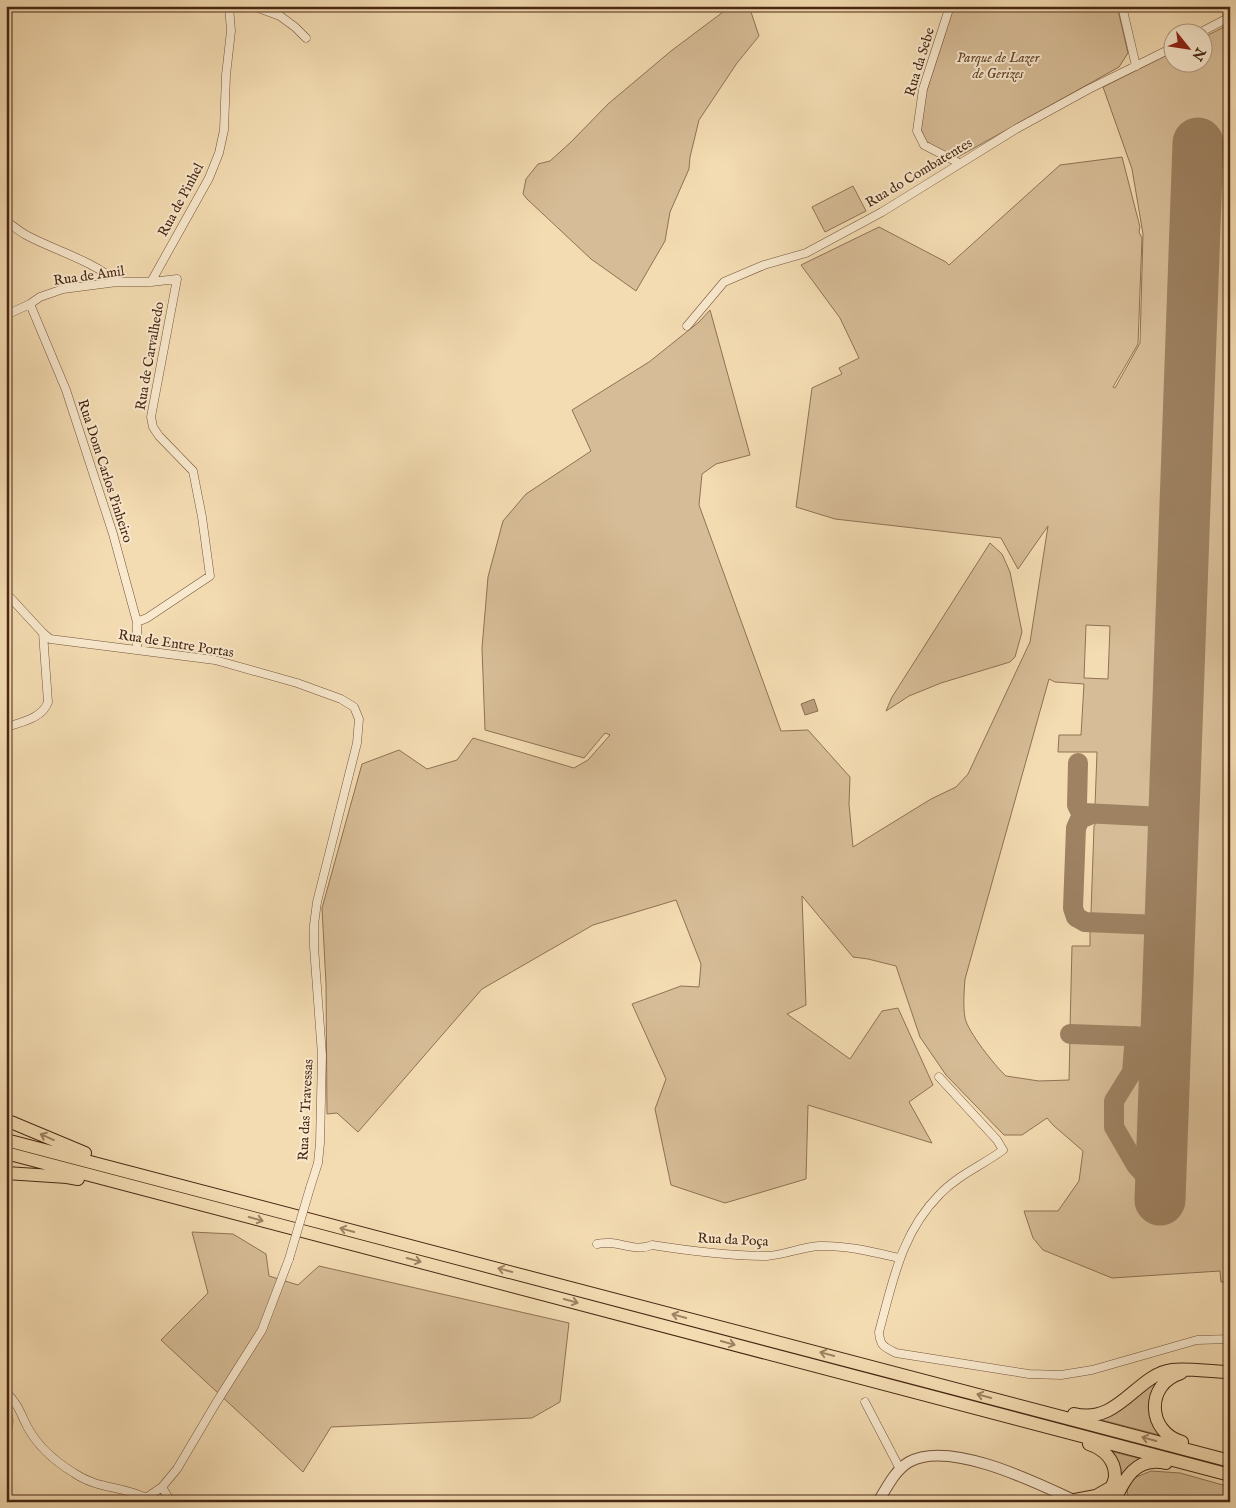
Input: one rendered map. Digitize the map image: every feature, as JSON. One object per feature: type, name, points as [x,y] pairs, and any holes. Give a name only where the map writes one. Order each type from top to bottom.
[{"type":"highway","points":[[6,1120],[79,1152],[192,1184],[208,1193]]},
{"type":"highway","points":[[6,1140],[1230,1460]]},
{"type":"highway","points":[[6,1153],[1228,1474]]},
{"type":"highway","points":[[6,1173],[67,1177],[104,1184],[203,1210],[224,1211]]},
{"type":"highway","points":[[1032,1408],[1080,1416],[1102,1413],[1123,1402],[1152,1378],[1171,1370],[1230,1372]]},
{"type":"highway","points":[[1190,1371],[1174,1375],[1162,1386],[1155,1400],[1155,1417],[1162,1431],[1176,1440],[1230,1460]]},
{"type":"highway","points":[[1045,1426],[1100,1448],[1112,1460],[1115,1477],[1114,1502]]},
{"type":"highway","points":[[1104,1502],[1115,1487],[1142,1464],[1160,1462],[1192,1470],[1228,1474]]},
{"type":"highway","points":[[1076,1501],[1096,1496],[1115,1487]]},
{"type":"highway","points":[[1115,1487],[1123,1502]]},
{"type":"street","name":"Rua de Pinhel","points":[[151,282],[209,178],[219,153],[224,130],[230,31],[229,6]]},
{"type":"street","points":[[252,6],[280,16],[295,26],[306,38]]},
{"type":"street","name":"Rua da Sebe","points":[[950,6],[923,89],[917,131],[924,144],[959,163]]},
{"type":"street","points":[[1122,6],[1136,66]]},
{"type":"street","points":[[1214,26],[1229,18]]},
{"type":"street","name":"Rua do Combatentes","points":[[686,326],[724,282],[764,265],[806,253],[882,212],[1016,129],[1089,89],[1164,52]]},
{"type":"street","points":[[6,221],[24,234],[86,263],[117,282]]},
{"type":"street","name":"Rua de Amil","points":[[6,315],[30,304],[40,297],[63,289],[117,282],[151,282],[177,279]]},
{"type":"street","name":"Rua de Carvalhedo","points":[[137,622],[147,618],[210,576],[202,517],[193,471],[159,436],[153,428],[151,417],[177,279]]},
{"type":"street","name":"Rua Dom Carlos Pinheiro","points":[[30,304],[66,390],[113,534],[137,622],[137,650]]},
{"type":"street","name":"Rua de Entre Portas","points":[[6,593],[43,633],[50,638],[215,660],[297,683],[341,699],[354,707]]},
{"type":"street","points":[[7,727],[28,720],[43,712],[46,708],[48,702],[43,633]]},
{"type":"street","name":"Rua das Travessas","points":[[143,1500],[162,1487],[177,1469],[216,1402],[262,1330],[289,1258],[318,1163],[322,1055],[314,925],[317,902],[357,743],[360,719],[354,707]]},
{"type":"street","points":[[939,1077],[997,1140],[1003,1150],[940,1193],[916,1224],[899,1258],[879,1332],[880,1340],[885,1348],[896,1353],[1029,1374],[1061,1375],[1092,1370],[1197,1340],[1230,1339]]},
{"type":"street","name":"Rua da Poça","points":[[597,1244],[608,1242],[643,1249],[652,1245],[713,1253],[765,1256],[818,1246],[836,1246],[899,1258]]},
{"type":"street","points":[[6,1392],[16,1403],[28,1428],[36,1439],[49,1454],[74,1474],[104,1487],[135,1492],[143,1500]]},
{"type":"street","points":[[865,1402],[900,1469]]},
{"type":"street","points":[[878,1502],[900,1469],[909,1462],[928,1456],[945,1456],[967,1460],[1023,1476],[1076,1501]]},
{"type":"street","points":[[162,1487],[171,1502]]},
{"type":"green space","points":[[731,6],[749,6],[759,36],[737,63],[699,120],[689,169],[670,212],[665,241],[636,291],[591,259],[527,199],[523,194],[526,179],[538,164],[550,161],[571,142],[608,104],[671,51]]},
{"type":"green space","name":"Parque de Lazer de Gerizes","points":[[954,6],[1117,6],[1128,53],[1119,67],[958,157],[927,145],[921,129],[925,96]]},
{"type":"green space","points":[[1230,25],[1230,967],[1227,1013],[1230,1016],[1230,1282],[1221,1282],[1220,1271],[1112,1278],[1043,1250],[1033,1238],[1024,1211],[1058,1211],[1079,1181],[1083,1151],[1047,1118],[1022,1135],[1004,1135],[946,1075],[920,1037],[896,966],[853,957],[802,896],[806,1005],[787,1014],[850,1059],[882,1011],[898,1008],[933,1085],[909,1102],[932,1143],[808,1105],[806,1179],[725,1203],[671,1185],[655,1109],[666,1079],[632,1004],[681,986],[699,987],[701,964],[676,900],[593,925],[482,989],[358,1132],[337,1113],[327,1114],[326,984],[322,908],[362,764],[399,750],[427,769],[457,760],[473,738],[574,768],[588,760],[610,735],[605,733],[584,758],[485,730],[482,648],[488,577],[503,521],[526,494],[591,451],[572,410],[649,362],[699,322],[710,310],[750,455],[716,464],[702,474],[699,505],[781,731],[808,730],[850,777],[849,804],[853,847],[931,799],[956,787],[968,774],[1030,642],[1048,526],[1018,569],[1001,538],[835,519],[796,507],[812,388],[842,374],[839,368],[859,358],[840,318],[801,265],[879,227],[949,265],[1060,165],[1122,157],[1142,238],[1138,344],[1113,387],[1115,388],[1140,343],[1143,234],[1132,169],[1103,87],[1164,56],[1164,72],[1214,72],[1214,32]],"holes":[[[1184,142],[1212,143],[1191,647],[1173,1201],[1147,1201],[1139,1181],[1109,1129],[1108,1100],[1127,1069],[1129,1044],[1127,1042],[1070,1038],[1069,1080],[1039,1081],[1006,1076],[995,1065],[971,1032],[964,1013],[964,994],[965,979],[1049,679],[1055,682],[1084,684],[1081,735],[1059,735],[1058,752],[1097,752],[1095,806],[1097,809],[1154,811],[1159,810],[1161,806]],[[1086,625],[1110,626],[1108,679],[1084,678]]]},
{"type":"green space","points":[[853,186],[866,211],[825,232],[812,207]]},
{"type":"green space","points":[[990,543],[1002,554],[1010,572],[1022,632],[1015,657],[1010,662],[941,683],[909,696],[886,711],[892,697]]},
{"type":"green space","points":[[1098,820],[1154,822],[1160,826],[1157,913],[1152,919],[1095,917],[1091,913],[1094,826]]},
{"type":"green space","points":[[1095,928],[1148,930],[1154,931],[1156,934],[1153,1023],[1143,1031],[1070,1029],[1072,946],[1090,946],[1090,932]]},
{"type":"green space","points":[[1142,1042],[1148,1042],[1152,1046],[1148,1149],[1145,1155],[1139,1157],[1134,1153],[1118,1126],[1118,1102],[1136,1073],[1139,1045]]},
{"type":"green space","points":[[192,1232],[233,1234],[266,1254],[269,1276],[298,1285],[319,1266],[569,1323],[560,1402],[532,1418],[331,1427],[303,1472],[161,1340],[208,1293]]},
{"type":"green space","points":[[1163,1378],[1158,1383],[1163,1436],[1094,1418]]},
{"type":"green space","points":[[6,1401],[12,1413],[13,1423],[6,1446]]},
{"type":"green space","points":[[1110,1451],[1145,1460],[1120,1482]]},
{"type":"green space","points":[[1151,1471],[1180,1473],[1230,1487],[1230,1502],[1129,1502],[1127,1490],[1134,1478]]},
{"type":"shaded area","points":[[814,699],[818,711],[805,715],[801,704]]},
{"type":"taxiway","points":[[1078,763],[1077,805],[1080,811],[1084,813],[1163,817],[1170,814],[1174,806]]},
{"type":"taxiway","points":[[1090,815],[1080,819],[1076,828],[1073,908],[1076,917],[1085,922],[1159,925],[1165,923],[1170,915]]},
{"type":"taxiway","points":[[1070,1034],[1154,1037],[1161,1034],[1166,1024]]},
{"type":"taxiway","points":[[1135,1036],[1132,1072],[1114,1101],[1114,1127],[1136,1165],[1160,1192]]},
{"type":"taxiway","points":[[1154,1037],[1160,1040],[1165,1053]]},
{"type":"runway","points":[[1160,1200],[1198,143]]}]
